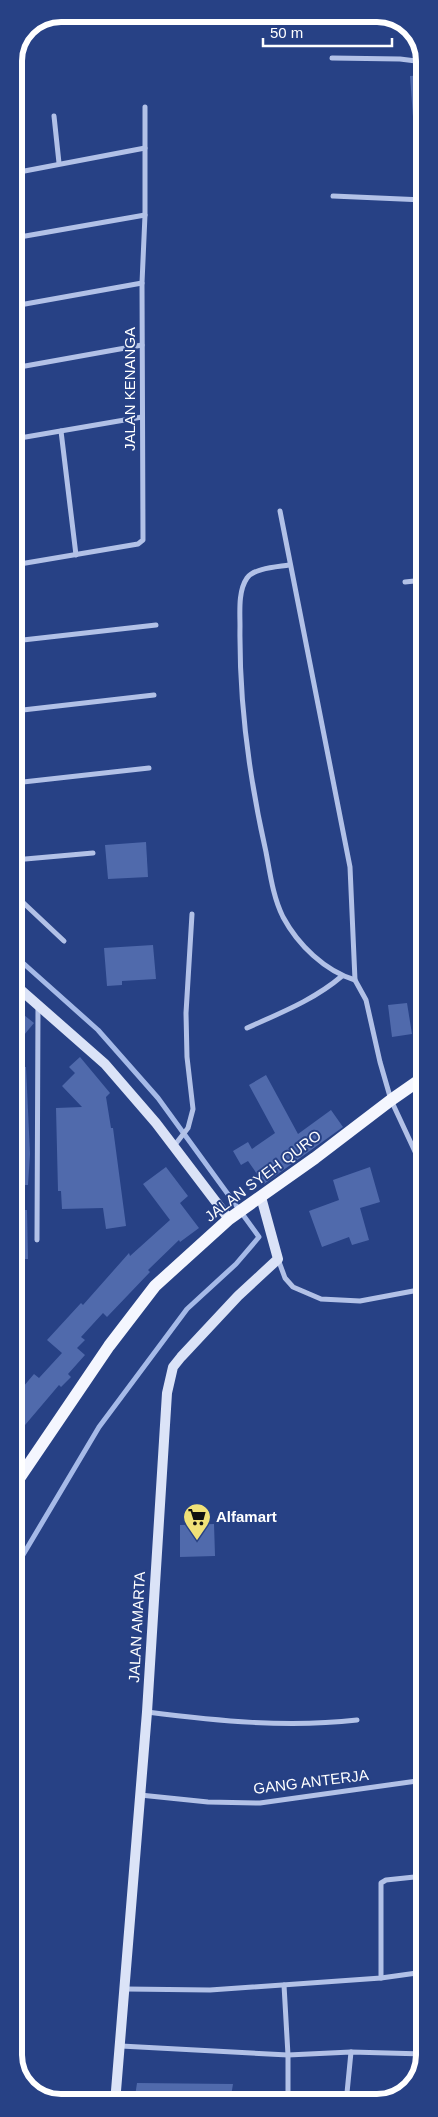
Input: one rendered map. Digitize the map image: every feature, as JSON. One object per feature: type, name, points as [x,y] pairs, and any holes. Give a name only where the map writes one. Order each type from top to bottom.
[{"type":"main road","name":"JALAN SYEH QURO","points":[[23,1473],[109,1346],[155,1286],[231,1218],[416,1083]]},
{"type":"street","points":[[332,58],[415,61]]},
{"type":"street","name":"JALAN KENANGA","points":[[22,564],[138,544],[143,540],[142,284],[146,106]]},
{"type":"street","points":[[54,116],[59,164]]},
{"type":"street","points":[[22,171],[145,148]]},
{"type":"street","points":[[333,196],[415,200]]},
{"type":"street","points":[[22,237],[145,215]]},
{"type":"street","points":[[22,305],[142,284]]},
{"type":"street","points":[[22,367],[142,345]]},
{"type":"street","points":[[22,439],[142,417]]},
{"type":"street","points":[[61,432],[76,555]]},
{"type":"street","points":[[280,510],[289,565],[350,867],[356,980],[366,1000],[391,1100],[416,1153]]},
{"type":"street","points":[[289,565],[253,573],[247,577],[242,590],[240,650],[246,753],[278,907],[297,938],[309,952],[342,976],[356,980]]},
{"type":"street","points":[[405,582],[415,581]]},
{"type":"street","points":[[22,640],[156,625]]},
{"type":"street","points":[[22,710],[154,695]]},
{"type":"street","points":[[22,782],[149,768]]},
{"type":"street","points":[[22,859],[93,853]]},
{"type":"street","points":[[22,901],[64,941]]},
{"type":"street","points":[[177,1143],[188,1128],[193,1108],[187,1057],[186,1013],[192,914]]},
{"type":"street","points":[[247,1028],[302,1004],[328,988],[342,976]]},
{"type":"street","points":[[22,992],[105,1064],[156,1124],[177,1143],[231,1218]]},
{"type":"street","points":[[37,1240],[38,1006]]},
{"type":"street","points":[[257,1199],[285,1278],[293,1287],[321,1298],[360,1301],[416,1291]]},
{"type":"street","name":"JALAN AMARTA","points":[[117,2094],[147,1712],[155,1567],[169,1380],[173,1367],[181,1357],[238,1296],[278,1259]]},
{"type":"street","points":[[147,1712],[220,1721],[276,1724],[322,1724],[357,1720]]},
{"type":"street","name":"GANG ANTERJA","points":[[140,1795],[208,1802],[260,1803],[416,1781]]},
{"type":"street","points":[[382,1978],[381,1883],[386,1880],[416,1877]]},
{"type":"street","points":[[126,1989],[210,1990],[382,1978],[416,1973]]},
{"type":"street","points":[[284,1985],[288,2094]]},
{"type":"street","points":[[121,2046],[288,2055],[351,2052],[416,2054]]},
{"type":"street","points":[[347,2094],[351,2052]]},
{"type":"building","points":[[410,76],[415,76],[415,117],[413,117]]},
{"type":"building","points":[[146,842],[148,877],[108,879],[105,845]]},
{"type":"building","points":[[153,945],[156,979],[122,981],[122,985],[107,986],[104,948]]},
{"type":"building","points":[[407,1003],[412,1034],[392,1037],[388,1005]]},
{"type":"building","points":[[22,1014],[34,1023],[22,1037]]},
{"type":"building","points":[[80,1057],[110,1093],[106,1097],[111,1128],[113,1128],[126,1226],[106,1229],[103,1208],[62,1209],[61,1191],[58,1191],[56,1108],[82,1107],[62,1086],[75,1073],[69,1067]]},
{"type":"building","points":[[23,1067],[26,1067],[30,1154],[28,1185],[23,1185]]},
{"type":"building","points":[[266,1075],[298,1134],[331,1110],[343,1127],[264,1184],[248,1161],[241,1165],[233,1151],[248,1142],[252,1149],[275,1133],[249,1085]]},
{"type":"building","points":[[166,1167],[188,1196],[180,1203],[199,1228],[180,1242],[179,1240],[148,1270],[150,1272],[107,1317],[103,1313],[81,1337],[85,1340],[77,1348],[85,1355],[68,1374],[71,1377],[61,1387],[59,1385],[23,1428],[23,1391],[25,1388],[23,1387],[34,1374],[39,1378],[62,1353],[47,1340],[81,1303],[83,1305],[129,1253],[130,1256],[170,1220],[143,1184]]},
{"type":"building","points":[[370,1167],[380,1202],[360,1208],[369,1240],[352,1245],[349,1237],[322,1247],[309,1211],[339,1200],[333,1180]]},
{"type":"building","points":[[23,1210],[27,1210],[28,1259],[23,1259]]},
{"type":"building","name":"Alfamart","points":[[214,1524],[215,1556],[180,1557],[180,1525]]},
{"type":"building","points":[[137,2083],[233,2084],[231,2094],[135,2094]]},
{"type":"waterway","points":[[22,963],[98,1030],[158,1098],[259,1237],[236,1264],[187,1309],[99,1427],[23,1555]]},
{"type":"place","name":"Alfamart","points":[[197,1541]]}]
